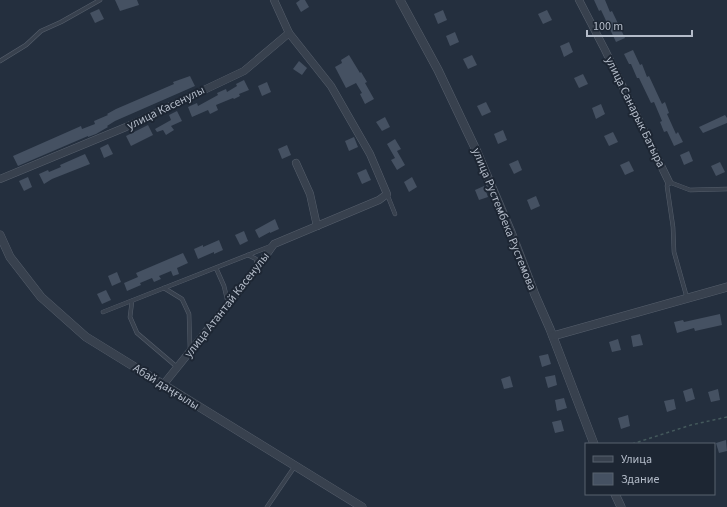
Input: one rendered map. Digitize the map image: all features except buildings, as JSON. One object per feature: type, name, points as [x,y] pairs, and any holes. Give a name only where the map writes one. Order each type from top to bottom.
[{"type":"street","points":[[274,0],[289,33],[331,86],[370,154],[387,194]]},
{"type":"street","name":"улица Рустембека Рустемова","points":[[400,0],[438,70],[477,152],[553,336],[594,443]]},
{"type":"street","name":"улица Санарык Батыра","points":[[579,0],[669,182]]},
{"type":"street","name":"улица Касенулы","points":[[0,179],[126,127],[244,71],[289,33]]},
{"type":"street","points":[[296,163],[310,194],[317,226]]},
{"type":"street","name":"улица Атантай Касенулы","points":[[163,386],[229,304],[274,244],[379,200],[387,194]]},
{"type":"street","name":"Абай даңғылы","points":[[0,235],[10,257],[41,297],[86,337],[163,386],[362,507]]},
{"type":"street","points":[[553,336],[727,287]]},
{"type":"street","points":[[615,495],[621,507]]},
{"type":"lane","points":[[0,62],[26,45],[41,31],[61,22],[100,0]]},
{"type":"lane","points":[[687,298],[674,252],[673,227],[667,186],[669,182],[690,190],[727,189]]},
{"type":"lane","points":[[387,194],[395,214]]},
{"type":"lane","points":[[103,312],[274,244]]},
{"type":"lane","points":[[248,255],[256,259],[257,268]]},
{"type":"lane","points":[[216,268],[224,286],[229,304]]},
{"type":"lane","points":[[164,288],[182,299],[189,314],[191,352]]},
{"type":"lane","points":[[132,300],[130,317],[137,333],[178,367]]},
{"type":"lane","points":[[266,507],[295,466]]},
{"type":"path","points":[[635,443],[691,425],[727,417]]}]
